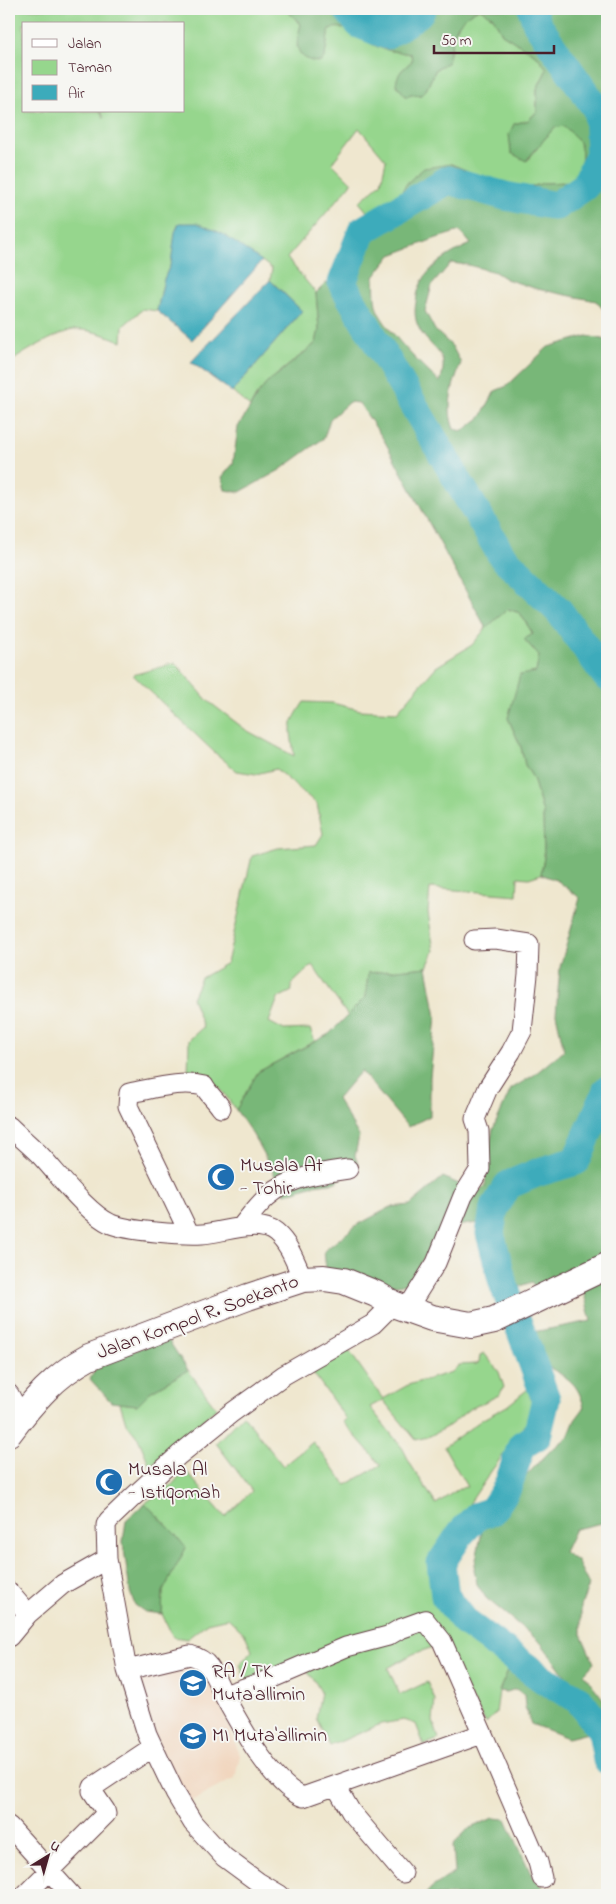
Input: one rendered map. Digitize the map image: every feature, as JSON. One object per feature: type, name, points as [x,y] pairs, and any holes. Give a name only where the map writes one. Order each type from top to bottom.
[{"type":"main road","name":"Jalan Kompol R. Soekanto","points":[[13,1415],[36,1398],[73,1365],[89,1357],[248,1297],[303,1279],[324,1278],[344,1281],[432,1318],[471,1325],[494,1320],[607,1266]]},
{"type":"street","points":[[280,1895],[258,1882],[224,1857],[193,1823],[175,1793],[153,1747],[138,1726],[107,1560],[107,1522],[166,1466],[238,1408],[284,1375],[373,1324],[400,1306],[436,1263],[463,1196],[480,1169],[479,1131],[476,1119],[488,1088],[522,1031],[529,944],[496,939],[474,940]]},
{"type":"street","points":[[189,1233],[128,1106],[128,1093],[173,1085],[196,1084],[204,1086],[207,1092],[214,1096],[221,1108]]},
{"type":"street","points":[[9,1126],[39,1154],[91,1210],[110,1223],[122,1227],[202,1234],[241,1227],[267,1228],[276,1233],[286,1244],[303,1279]]},
{"type":"street","points":[[241,1227],[266,1198],[276,1190],[298,1178],[348,1168]]},
{"type":"street","points":[[9,1637],[28,1614],[63,1584],[107,1560]]},
{"type":"street","points":[[9,1592],[28,1614]]},
{"type":"street","points":[[224,1695],[271,1679],[346,1647],[388,1636],[400,1629],[426,1620],[442,1641],[538,1862],[542,1878]]},
{"type":"street","points":[[127,1670],[190,1655],[200,1658],[209,1666],[262,1759],[286,1787],[303,1797],[476,1736],[482,1732]]},
{"type":"street","points":[[25,1895],[106,1814],[92,1791],[94,1787],[153,1747]]},
{"type":"street","points":[[336,1786],[351,1812],[403,1873]]},
{"type":"street","points":[[9,1826],[71,1895]]},
{"type":"shaded area","name":"MI Muta'allimin","points":[[185,1658],[205,1665],[240,1755],[235,1778],[188,1803],[160,1745],[133,1671]]},
{"type":"green space","points":[[9,9],[285,9],[301,24],[297,47],[325,56],[329,28],[336,27],[349,30],[380,48],[411,54],[412,61],[401,71],[411,94],[421,95],[426,90],[436,69],[448,62],[456,30],[460,23],[471,13],[480,9],[493,17],[502,34],[537,56],[547,69],[537,89],[537,111],[529,120],[514,124],[527,161],[554,127],[564,126],[574,135],[581,147],[582,158],[579,168],[570,182],[543,183],[517,192],[451,164],[408,182],[395,201],[369,214],[359,202],[381,183],[386,160],[359,128],[332,163],[352,183],[287,258],[316,293],[319,329],[316,343],[269,381],[256,396],[250,407],[232,392],[302,311],[270,280],[272,269],[262,261],[196,223],[174,248],[171,263],[164,279],[157,311],[143,309],[123,326],[122,342],[98,333],[73,330],[39,344],[9,364]]},
{"type":"green space","points":[[285,9],[479,9],[459,24],[453,37],[448,62],[436,69],[426,90],[421,95],[411,94],[406,97],[396,84],[399,74],[412,61],[411,54],[380,48],[349,30],[336,28],[329,29],[325,56],[321,62],[311,61],[301,55],[299,51],[298,38],[301,24]]},
{"type":"green space","points":[[480,9],[607,9],[607,314],[596,301],[537,289],[506,279],[495,272],[451,263],[432,285],[425,311],[435,330],[452,346],[461,363],[453,387],[450,412],[454,429],[463,431],[481,417],[495,391],[507,386],[548,347],[587,336],[607,340],[607,1522],[575,1529],[564,1552],[577,1561],[589,1585],[581,1606],[581,1634],[594,1663],[584,1674],[607,1704],[607,1710],[595,1706],[573,1686],[541,1643],[486,1598],[477,1584],[474,1569],[482,1531],[507,1501],[518,1484],[550,1451],[568,1437],[575,1420],[584,1408],[578,1390],[573,1384],[538,1361],[533,1332],[591,1321],[582,1286],[539,1296],[532,1282],[493,1295],[487,1258],[477,1223],[444,1228],[408,1284],[383,1286],[326,1271],[324,1251],[357,1225],[391,1207],[410,1205],[443,1177],[477,1192],[485,1187],[488,1153],[493,1129],[511,1089],[534,1075],[564,1050],[556,1014],[560,967],[580,898],[558,881],[541,874],[544,858],[543,813],[533,778],[525,765],[521,747],[508,718],[520,675],[536,672],[539,656],[524,639],[533,634],[520,613],[508,609],[486,628],[384,440],[359,403],[349,402],[330,419],[324,438],[280,470],[240,492],[225,490],[222,477],[233,464],[238,427],[257,396],[266,384],[316,343],[319,329],[316,293],[326,283],[333,287],[355,230],[369,214],[395,201],[408,182],[424,168],[451,164],[517,192],[543,183],[570,182],[576,173],[582,158],[581,147],[575,137],[564,126],[554,128],[526,161],[511,153],[509,134],[514,124],[529,120],[537,111],[537,89],[547,69],[537,56],[502,34],[493,17]],"holes":[[[460,231],[471,244],[451,254],[434,266],[418,291],[415,310],[416,321],[421,332],[442,358],[443,372],[440,382],[414,357],[385,323],[376,305],[374,277],[391,255],[437,238]]]},
{"type":"green space","points":[[507,609],[520,613],[533,634],[525,640],[539,656],[536,672],[508,718],[521,747],[525,765],[533,778],[543,813],[544,858],[541,874],[529,878],[518,877],[517,895],[430,888],[428,912],[434,951],[427,967],[368,973],[366,997],[348,1016],[312,965],[291,985],[292,991],[278,998],[269,1022],[284,1030],[310,1029],[315,1041],[258,1072],[236,1110],[221,1090],[211,1082],[186,1079],[188,1074],[189,1040],[203,1027],[192,998],[201,978],[227,963],[252,856],[278,848],[316,845],[323,834],[317,804],[276,769],[256,774],[237,771],[214,752],[133,675],[175,663],[208,701],[246,730],[294,756],[291,728],[294,718],[304,702],[332,703],[360,710],[397,712],[436,667],[472,645],[486,628]]},
{"type":"green space","points":[[427,967],[436,1017],[430,1077],[430,1116],[408,1127],[361,1071],[337,1099],[359,1136],[355,1156],[358,1164],[337,1182],[314,1185],[285,1194],[253,1135],[236,1110],[258,1072],[329,1034],[366,997],[368,973]]},
{"type":"green space","points":[[167,1338],[188,1370],[150,1392],[137,1405],[111,1402],[90,1379],[98,1365]]},
{"type":"green space","points":[[347,1348],[383,1399],[408,1385],[452,1372],[459,1365],[477,1364],[480,1355],[484,1353],[499,1372],[504,1387],[499,1395],[468,1410],[450,1425],[430,1436],[416,1440],[383,1400],[370,1407],[403,1449],[436,1504],[460,1488],[467,1487],[444,1447],[483,1419],[507,1406],[528,1389],[532,1403],[532,1416],[461,1516],[432,1571],[434,1585],[452,1627],[509,1668],[499,1691],[496,1713],[486,1723],[439,1645],[413,1654],[388,1668],[400,1695],[427,1682],[435,1700],[433,1721],[439,1739],[424,1745],[416,1724],[404,1720],[381,1724],[330,1746],[316,1718],[321,1692],[297,1659],[269,1676],[245,1679],[240,1664],[252,1651],[245,1634],[228,1618],[207,1623],[187,1639],[173,1637],[162,1614],[163,1591],[185,1548],[174,1533],[145,1503],[172,1485],[185,1470],[225,1517],[252,1491],[216,1443],[243,1415],[283,1466],[313,1442],[346,1485],[381,1465],[343,1422],[346,1419],[309,1367]]},
{"type":"green space","points":[[188,1370],[216,1408],[170,1451],[150,1466],[138,1438],[126,1423],[120,1403],[137,1405],[150,1392]]},
{"type":"green space","points":[[145,1503],[186,1548],[163,1591],[162,1614],[145,1612],[135,1605],[130,1592],[123,1542],[126,1520]]},
{"type":"green space","points":[[509,1668],[533,1678],[554,1694],[572,1712],[588,1733],[568,1738],[531,1724],[525,1707],[524,1695],[516,1689],[507,1692],[499,1691]]},
{"type":"green space","points":[[493,1818],[506,1819],[531,1874],[549,1895],[425,1895],[431,1888],[455,1872],[453,1845],[468,1829]]},
{"type":"water","points":[[179,223],[197,223],[221,233],[262,261],[192,340],[157,311],[164,279],[171,263],[175,232]]},
{"type":"water","points":[[270,280],[302,311],[232,392],[191,362]]},
{"type":"waterway","points":[[347,9],[359,24],[387,35],[418,14],[422,9]]},
{"type":"waterway","points":[[532,9],[537,24],[598,111],[600,154],[585,186],[556,206],[505,196],[448,180],[362,231],[342,283],[502,556],[559,611],[607,677]]},
{"type":"waterway","points":[[607,1090],[576,1161],[539,1172],[508,1185],[494,1209],[490,1233],[503,1283],[546,1399],[537,1436],[522,1445],[507,1488],[492,1511],[477,1516],[461,1533],[441,1563],[445,1596],[466,1623],[543,1679],[579,1700],[602,1731],[607,1760]]},
{"type":"place","name":"Musala At - Tohir","points":[[221,1177]]},
{"type":"place","name":"Musala Al - Istiqomah","points":[[109,1482]]},
{"type":"place","name":"RA / TK Muta'allimin","points":[[193,1683]]},
{"type":"place","name":"MI Muta'allimin","points":[[193,1736]]}]
